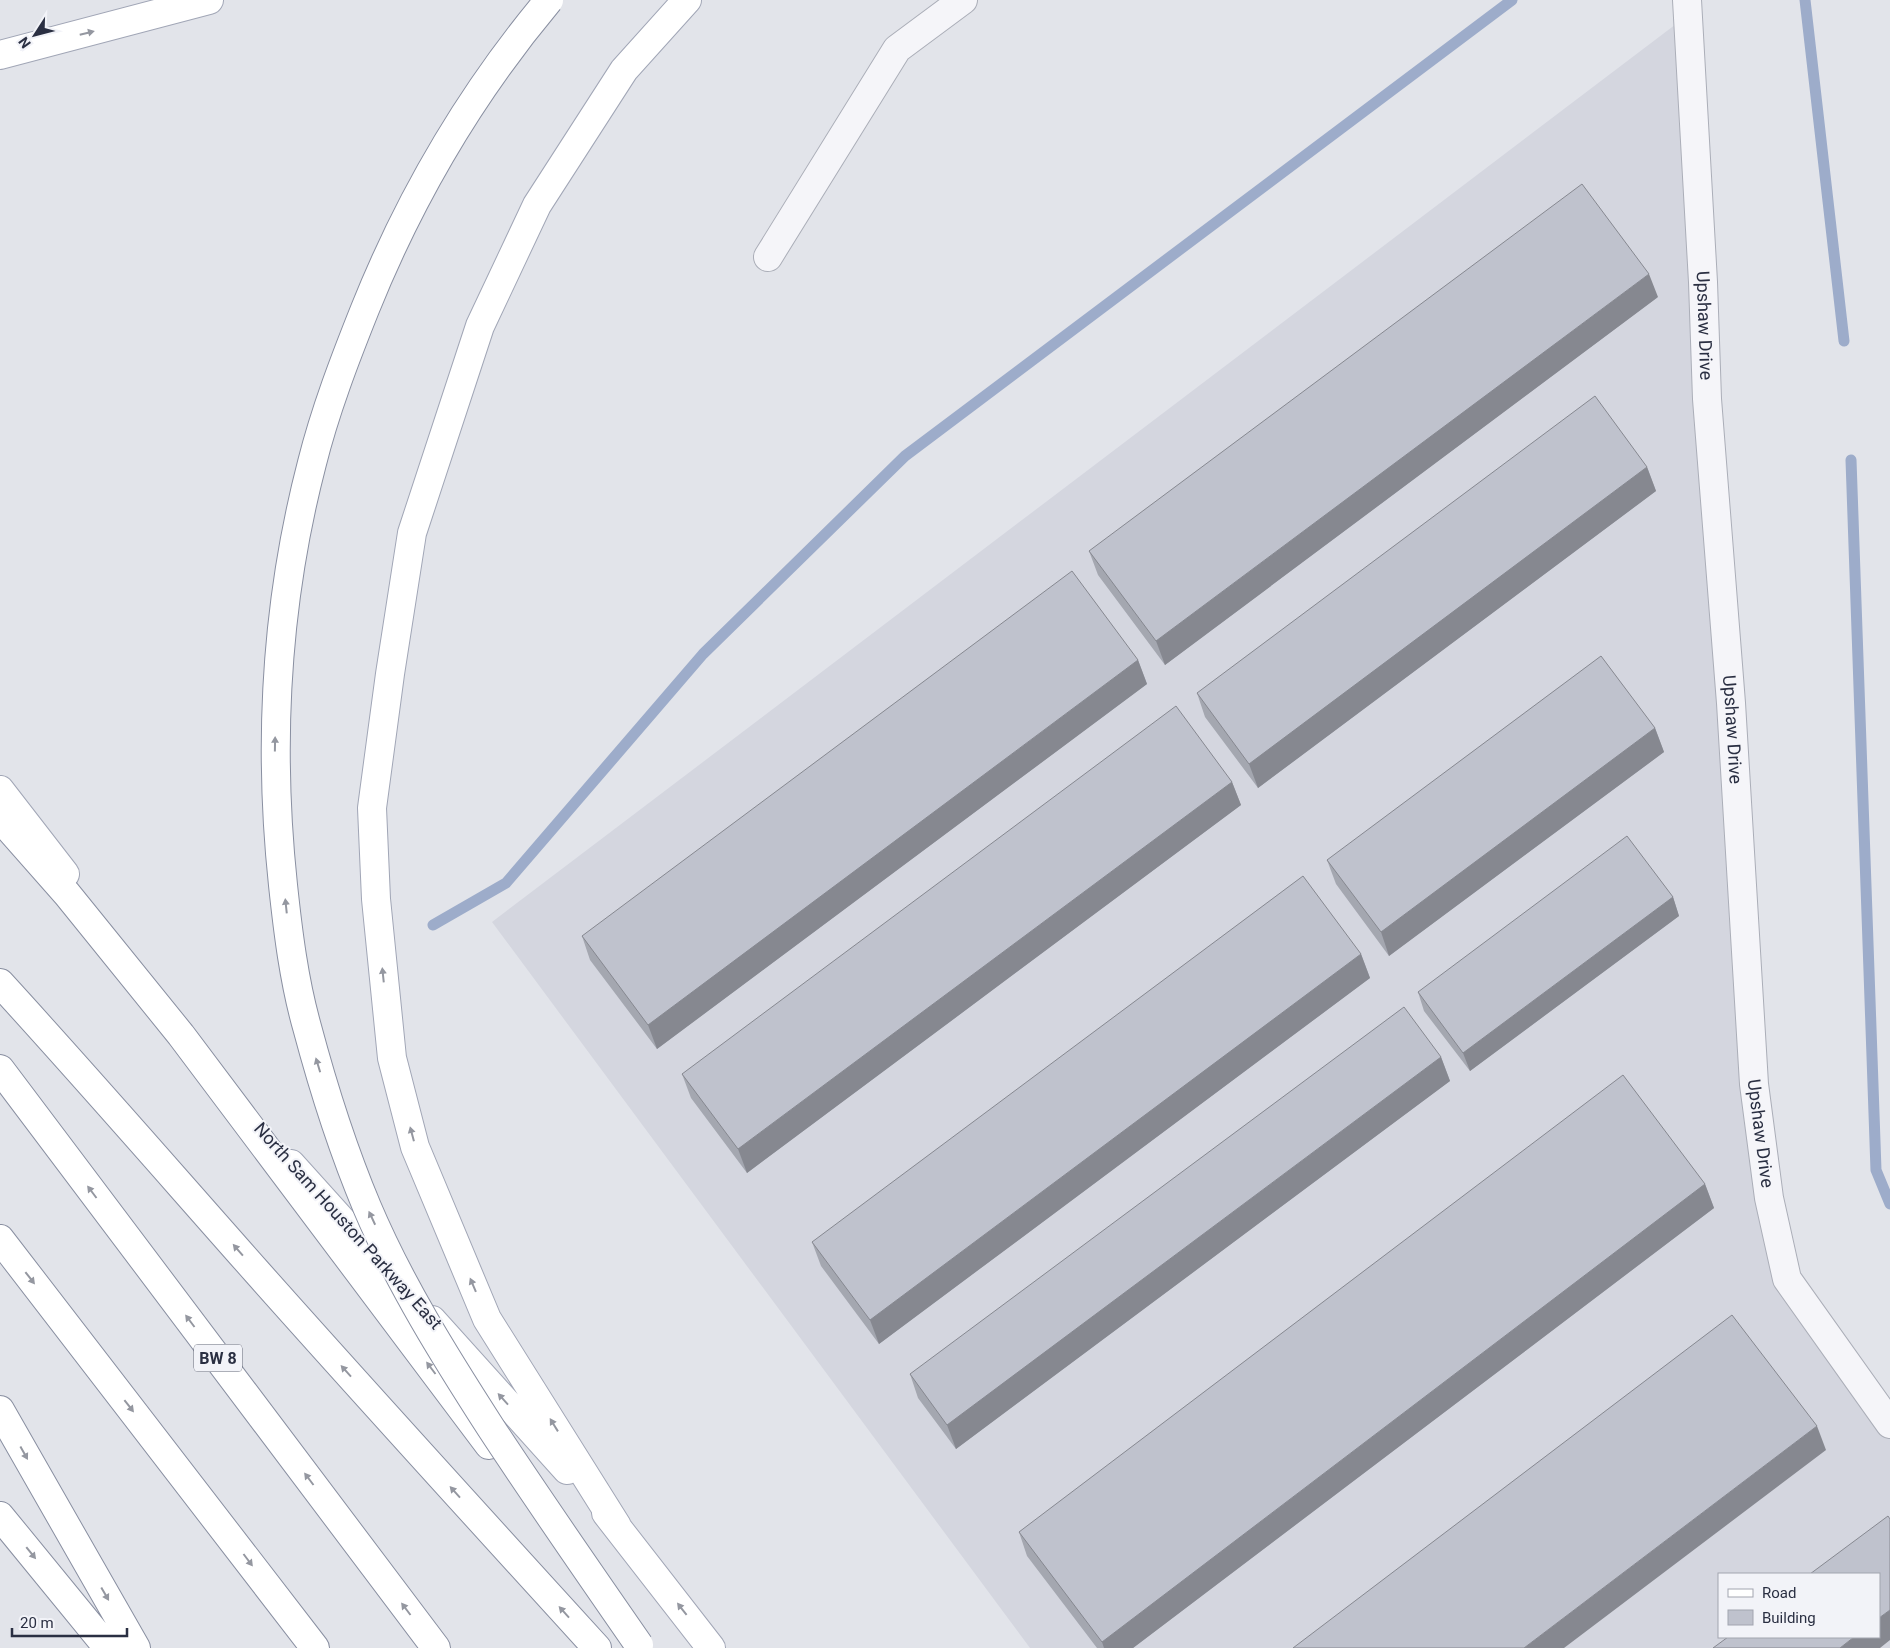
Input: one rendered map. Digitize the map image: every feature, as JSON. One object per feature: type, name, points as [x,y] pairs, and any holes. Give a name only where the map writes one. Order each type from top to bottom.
[{"type":"main road","points":[[0,55],[209,0]]},
{"type":"main road","points":[[549,0],[486,81],[439,155],[403,221],[344,362],[312,462],[292,558],[280,643],[274,744],[278,832],[288,930],[306,1024],[342,1141],[368,1208],[395,1265],[441,1348],[539,1500],[640,1646]]},
{"type":"main road","points":[[617,1526],[488,1319],[415,1147],[392,1058],[376,899],[372,808],[412,533],[480,326],[537,205],[624,70],[687,0]]},
{"type":"main road","name":"North Sam Houston Parkway East","points":[[0,790],[270,1140],[617,1526],[711,1648]]},
{"type":"main road","points":[[0,818],[67,894],[181,1035],[640,1646]]},
{"type":"main road","points":[[0,983],[80,1069],[257,1272],[445,1482],[597,1648]]},
{"type":"main road","name":"BW 8","points":[[0,1069],[436,1648]]},
{"type":"main road","points":[[0,1239],[315,1648]]},
{"type":"main road","points":[[0,1410],[136,1648]]},
{"type":"main road","points":[[0,1516],[108,1648]]},
{"type":"street","points":[[768,257],[897,49],[963,0]]},
{"type":"street","name":"Upshaw Drive","points":[[1687,0],[1703,272],[1707,399],[1730,703],[1754,1084],[1769,1198],[1787,1279],[1890,1424]]},
{"type":"shaded area","points":[[1688,15],[1754,1084],[1787,1279],[1890,1424],[1890,1648],[1030,1648],[492,922]]},
{"type":"building","points":[[1582,184],[1649,274],[1156,641],[1089,551]]},
{"type":"building","points":[[1595,396],[1647,467],[1249,764],[1197,693]]},
{"type":"building","points":[[1072,571],[1138,660],[648,1025],[582,936]]},
{"type":"building","points":[[1601,656],[1655,728],[1381,932],[1327,860]]},
{"type":"building","points":[[1176,706],[1232,782],[738,1149],[682,1074]]},
{"type":"building","points":[[1627,836],[1673,897],[1463,1053],[1418,992]]},
{"type":"building","points":[[1303,876],[1361,954],[870,1320],[812,1242]]},
{"type":"building","points":[[1404,1007],[1441,1057],[947,1425],[910,1374]]},
{"type":"building","points":[[1623,1075],[1705,1184],[1102,1642],[1019,1532]]},
{"type":"building","points":[[1732,1315],[1817,1426],[1524,1648],[1293,1648]]},
{"type":"building","points":[[1888,1516],[1890,1519],[1890,1610],[1880,1617],[1880,1573],[1811,1573]]},
{"type":"building","points":[[1727,1638],[1853,1638],[1840,1648],[1713,1648]]},
{"type":"waterway","points":[[433,925],[506,883],[703,654],[905,456],[1512,0]]},
{"type":"waterway","points":[[1805,0],[1844,341]]},
{"type":"waterway","points":[[1851,460],[1876,1170],[1890,1204]]}]
